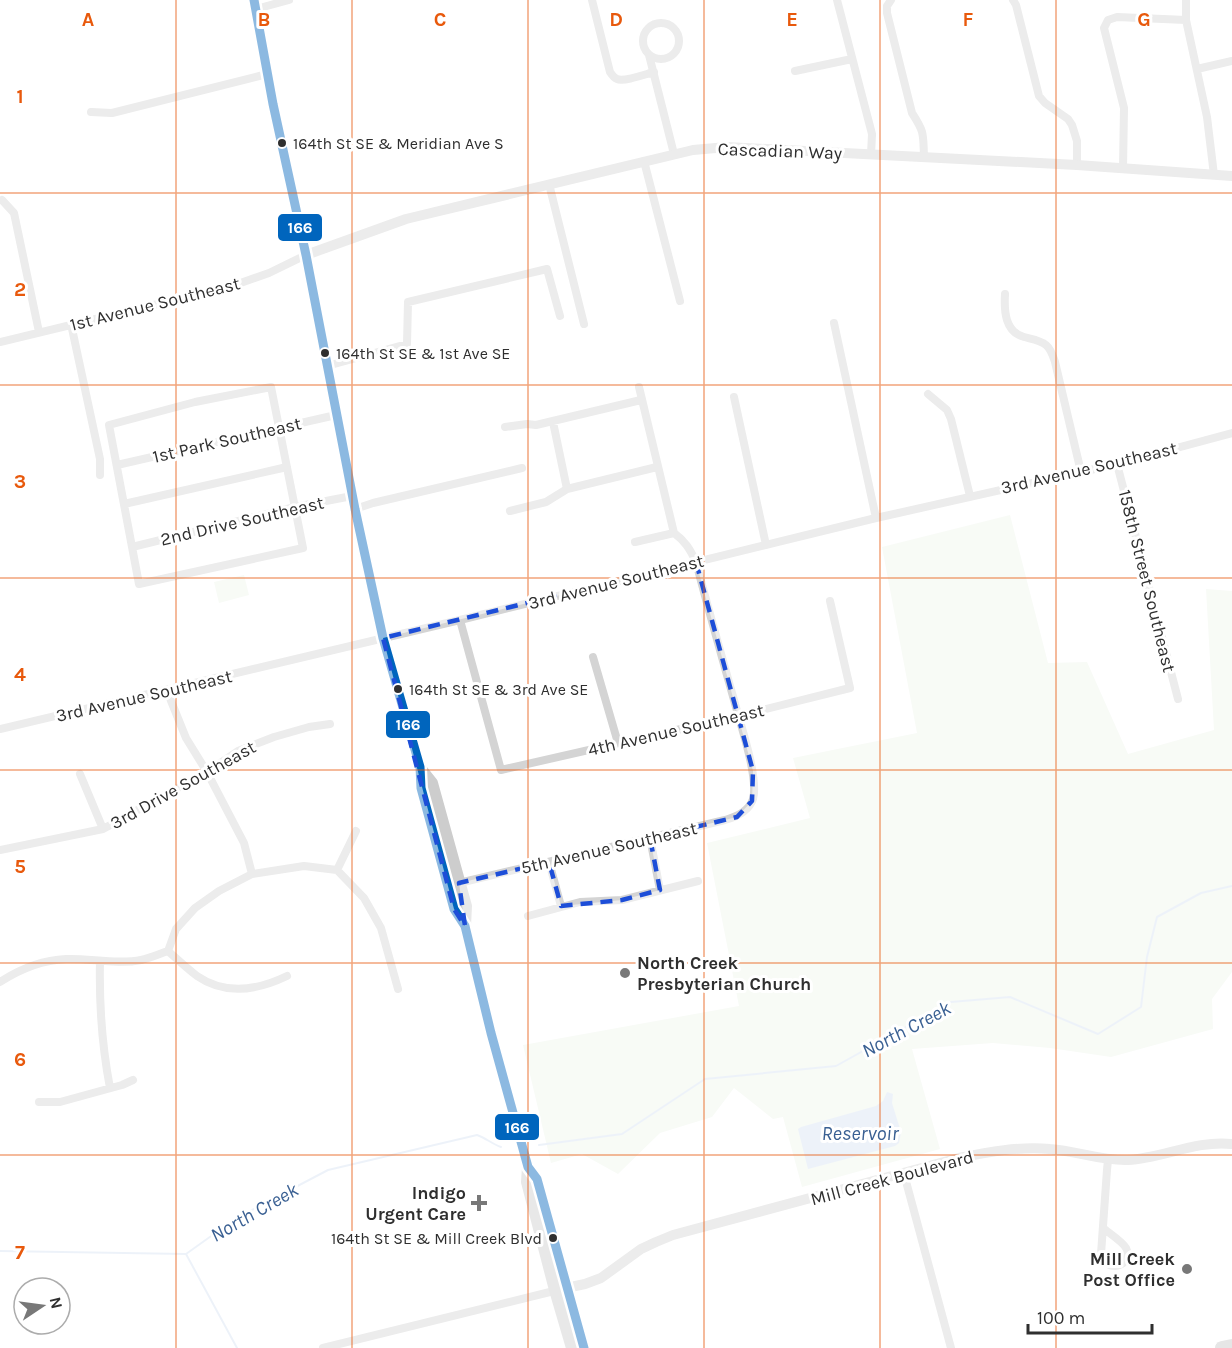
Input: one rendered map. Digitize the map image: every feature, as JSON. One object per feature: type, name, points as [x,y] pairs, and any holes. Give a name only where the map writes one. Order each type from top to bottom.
[{"type":"main road","points":[[255,4],[352,496],[383,638],[420,767],[421,788],[453,909],[465,926]]},
{"type":"main road","points":[[420,767],[432,783],[466,906],[465,926],[491,1033],[528,1167],[527,1182],[561,1289],[584,1348]]},
{"type":"main road","points":[[561,1289],[572,1348]]},
{"type":"main road","points":[[1222,1348],[1232,1346]]},
{"type":"street","points":[[255,4],[289,0]]},
{"type":"street","points":[[592,0],[611,74],[622,80],[654,72]]},
{"type":"street","points":[[837,0],[872,134],[871,155]]},
{"type":"street","points":[[1013,0],[1039,96],[1068,119],[1075,129],[1077,165]]},
{"type":"street","points":[[1186,0],[1186,20],[1208,117],[1215,175]]},
{"type":"street","points":[[890,1],[887,13],[912,113],[920,123],[923,132],[924,157]]},
{"type":"street","points":[[1123,168],[1124,108],[1104,28],[1108,20],[1117,17],[1186,20]]},
{"type":"street","points":[[649,55],[659,59],[666,59],[673,55],[679,43],[679,36],[675,29],[670,25],[656,23],[649,27],[643,39],[654,72],[674,154]]},
{"type":"street","points":[[795,71],[852,58]]},
{"type":"street","points":[[1197,69],[1232,61]]},
{"type":"street","points":[[92,112],[112,113],[267,74]]},
{"type":"street","name":"Cascadian Way","points":[[306,255],[406,219],[674,154],[727,147],[1077,165],[1232,176]]},
{"type":"street","points":[[644,161],[680,301]]},
{"type":"street","points":[[549,184],[584,324]]},
{"type":"street","points":[[2,200],[14,213],[39,332]]},
{"type":"street","name":"1st Avenue Southeast","points":[[0,342],[232,286],[269,273],[306,255]]},
{"type":"street","points":[[327,366],[407,344],[408,302],[547,269],[560,316]]},
{"type":"street","points":[[1005,294],[1004,308],[1011,329],[1017,335],[1047,346],[1055,362],[1081,472]]},
{"type":"street","points":[[834,323],[876,518]]},
{"type":"street","points":[[71,324],[100,459],[100,475]]},
{"type":"street","points":[[271,387],[279,427],[303,548],[139,584],[110,425],[195,402],[271,387]]},
{"type":"street","points":[[639,387],[674,532],[683,539],[696,562],[738,716]]},
{"type":"street","points":[[928,394],[947,410],[951,419],[970,496]]},
{"type":"street","points":[[734,398],[766,545]]},
{"type":"street","points":[[505,427],[553,422],[641,400]]},
{"type":"street","name":"1st Park Southeast","points":[[117,465],[336,415]]},
{"type":"street","points":[[553,422],[567,489]]},
{"type":"street","name":"3rd Avenue Southeast","points":[[0,729],[167,691],[876,518],[1117,464],[1232,433]]},
{"type":"street","name":"158th Street Southeast","points":[[1117,464],[1178,699]]},
{"type":"street","points":[[124,504],[287,467]]},
{"type":"street","points":[[510,511],[546,502],[567,489],[657,467]]},
{"type":"street","points":[[355,509],[522,468]]},
{"type":"street","name":"2nd Drive Southeast","points":[[132,547],[295,507],[352,496]]},
{"type":"street","points":[[635,542],[674,532]]},
{"type":"street","name":"4th Avenue Southeast","points":[[460,620],[501,770],[850,688],[830,601]]},
{"type":"street","points":[[593,657],[618,743]]},
{"type":"street","points":[[167,691],[186,738],[207,772],[244,843],[252,874]]},
{"type":"street","name":"5th Avenue Southeast","points":[[459,883],[737,817],[752,801],[755,788],[753,771],[738,716]]},
{"type":"street","name":"3rd Drive Southeast","points":[[0,850],[103,829],[207,772],[238,751],[274,737],[309,727],[330,724]]},
{"type":"street","points":[[80,774],[103,829]]},
{"type":"street","points":[[337,870],[356,831]]},
{"type":"street","points":[[650,838],[660,890]]},
{"type":"street","points":[[549,862],[561,906]]},
{"type":"street","points":[[168,951],[176,929],[195,908],[219,891],[252,874],[304,866],[337,870],[364,898],[381,928],[398,989]]},
{"type":"street","points":[[528,916],[580,902],[622,900],[698,881]]},
{"type":"street","points":[[0,982],[22,969],[45,962],[67,959],[139,961],[168,951]]},
{"type":"street","points":[[168,951],[199,977],[225,988],[254,988],[287,976]]},
{"type":"street","points":[[100,961],[101,1029],[110,1088]]},
{"type":"street","points":[[39,1102],[60,1102],[133,1080]]},
{"type":"street","name":"Mill Creek Boulevard","points":[[561,1289],[594,1281],[641,1249],[673,1235],[975,1155],[1032,1148],[1053,1149],[1108,1160],[1131,1160],[1154,1157],[1206,1144],[1232,1144]]},
{"type":"street","points":[[1103,1228],[1108,1160]]},
{"type":"street","points":[[904,1174],[951,1348]]},
{"type":"street","points":[[323,1348],[561,1289]]},
{"type":"highlighted area","points":[[696,562],[753,771],[752,801],[737,817],[650,838],[660,890],[622,900],[561,906],[549,862],[459,883],[465,926],[454,909],[383,638]]},
{"type":"shaded area","points":[[1010,515],[1048,663],[1087,662],[1128,754],[1214,730],[1206,589],[1232,591],[1232,972],[1212,999],[1213,1029],[1111,1057],[993,1043],[912,1049],[940,1149],[802,1187],[783,1117],[773,1119],[734,1088],[712,1117],[660,1133],[618,1174],[582,1154],[551,1163],[523,1045],[739,1006],[707,843],[810,818],[793,758],[917,733],[882,547]]},
{"type":"shaded area","points":[[244,575],[249,595],[219,603],[214,582]]},
{"type":"water","name":"Reservoir","points":[[887,1092],[893,1094],[892,1103],[901,1132],[899,1143],[808,1169],[798,1129],[876,1106],[883,1101]]},
{"type":"waterway","name":"North Creek","points":[[539,1145],[622,1134],[705,1079],[836,1066],[951,1002],[1010,997],[1098,1034],[1141,1007],[1147,957],[1157,917],[1201,893],[1232,886]]},
{"type":"waterway","name":"North Creek","points":[[0,1251],[186,1254],[235,1219],[328,1170],[477,1135],[501,1147]]},
{"type":"waterway","points":[[186,1254],[237,1348]]},
{"type":"transit line","name":"166","points":[[254,0],[273,104],[306,255],[355,509],[383,638],[420,767],[421,788],[454,909],[465,926],[491,1033],[528,1167],[537,1179],[584,1348]]},
{"type":"place","name":"164th St SE & Meridian Ave S","points":[[282,143]]},
{"type":"place","name":"164th St SE & 1st Ave SE","points":[[325,353]]},
{"type":"place","name":"164th St SE & 3rd Ave SE","points":[[398,689]]},
{"type":"place","name":"North Creek Presbyterian Church","points":[[625,973]]},
{"type":"place","name":"Indigo Urgent Care","points":[[479,1203]]},
{"type":"place","name":"164th St SE & Mill Creek Blvd","points":[[553,1238]]},
{"type":"place","name":"Mill Creek Post Office","points":[[1187,1269]]}]
